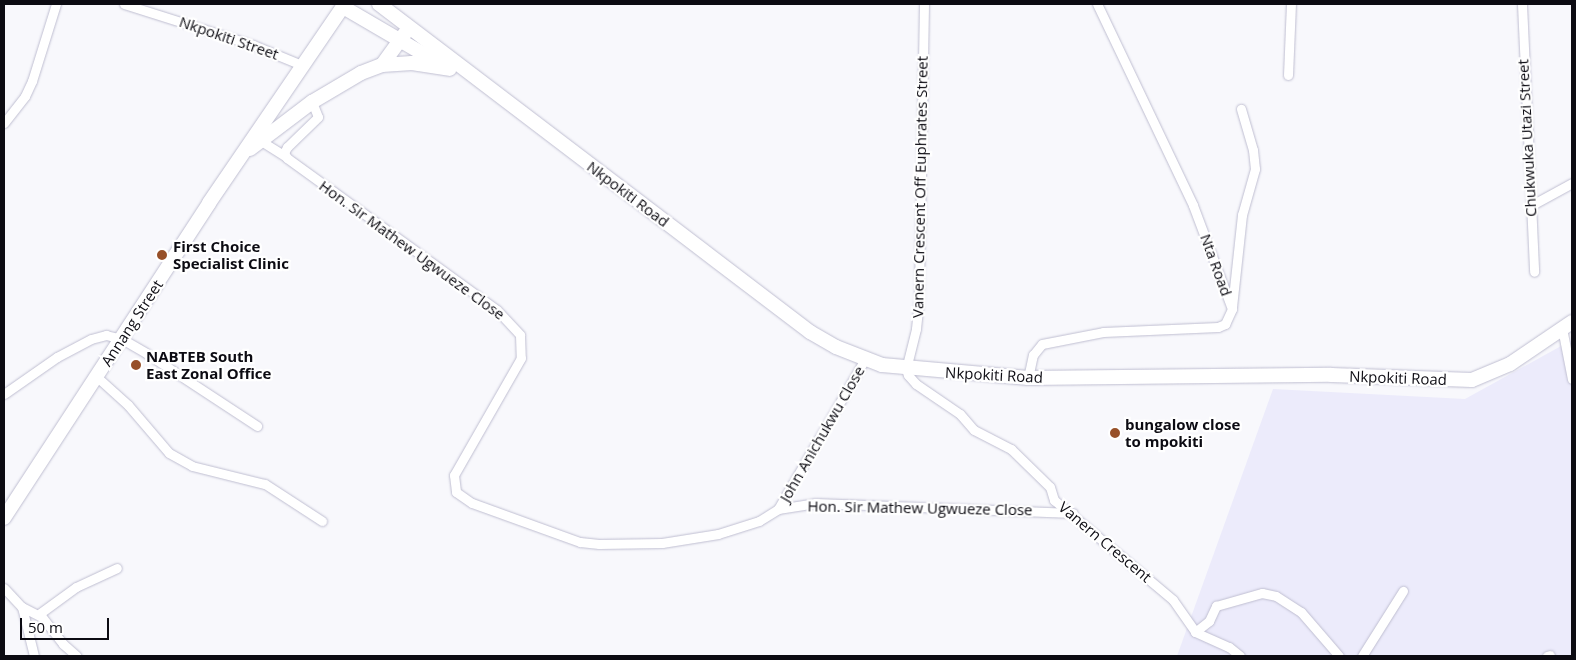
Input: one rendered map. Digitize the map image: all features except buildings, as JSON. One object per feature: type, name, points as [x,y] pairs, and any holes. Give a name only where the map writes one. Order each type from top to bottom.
[{"type":"main road","points":[[379,4],[411,26],[489,88]]},
{"type":"main road","name":"Annang Street","points":[[4,518],[243,153],[344,5]]},
{"type":"main road","points":[[344,5],[450,69],[489,88]]},
{"type":"main road","points":[[382,65],[411,26]]},
{"type":"main road","points":[[243,153],[339,84],[382,65],[412,63],[450,69]]},
{"type":"main road","name":"Nkpokiti Road","points":[[489,88],[810,332],[865,359],[906,369],[1028,378],[1331,375],[1472,380],[1510,364],[1567,325]]},
{"type":"street","points":[[4,123],[25,96],[32,81],[56,4]]},
{"type":"street","name":"Nkpokiti Street","points":[[124,4],[253,45],[304,66]]},
{"type":"street","name":"Vanern Crescent Off Euphrates Street","points":[[906,369],[916,330],[919,300],[924,4]]},
{"type":"street","name":"Nta Road","points":[[1028,378],[1033,355],[1042,344],[1103,332],[1218,327],[1225,324],[1232,309],[1193,205],[1097,4]]},
{"type":"street","points":[[1288,75],[1291,4]]},
{"type":"street","name":"Chukwuka Utazi Street","points":[[1522,4],[1534,272]]},
{"type":"street","points":[[261,141],[284,156],[296,136],[318,117],[312,102]]},
{"type":"street","points":[[1232,309],[1242,216],[1255,169],[1253,150],[1242,109]]},
{"type":"street","name":"Hon. Sir Mathew Ugwueze Close","points":[[284,156],[496,310],[520,335],[521,358],[454,475],[456,492],[472,502],[580,542],[598,544],[662,542],[718,534],[759,521],[778,509],[815,503],[1073,513]]},
{"type":"street","points":[[1530,206],[1572,184]]},
{"type":"street","points":[[1567,325],[1572,379]]},
{"type":"street","points":[[4,394],[49,361],[91,339],[106,335],[122,339],[257,426]]},
{"type":"street","name":"John Anichukwu Close","points":[[778,509],[865,359]]},
{"type":"street","name":"Vanern Crescent","points":[[906,369],[916,384],[960,414],[974,430],[1011,449],[1050,487],[1054,500],[1073,513],[1173,600],[1196,632]]},
{"type":"street","points":[[97,377],[128,405],[169,453],[192,466],[265,484],[322,520]]},
{"type":"street","points":[[39,614],[76,587],[117,568]]},
{"type":"street","points":[[4,588],[22,607],[39,614],[77,656]]},
{"type":"street","points":[[1362,656],[1403,590]]},
{"type":"street","points":[[1240,656],[1230,647],[1196,632],[1209,621],[1216,606],[1262,593],[1276,596],[1301,612],[1339,656]]},
{"type":"street","points":[[22,607],[34,656]]},
{"type":"shaded area","points":[[1572,340],[1572,656],[1177,656],[1273,389],[1465,399]]},
{"type":"place","name":"First Choice Specialist Clinic","points":[[162,255]]},
{"type":"place","name":"NABTEB South East Zonal Office","points":[[136,365]]},
{"type":"place","name":"bungalow close to mpokiti","points":[[1115,433]]}]
